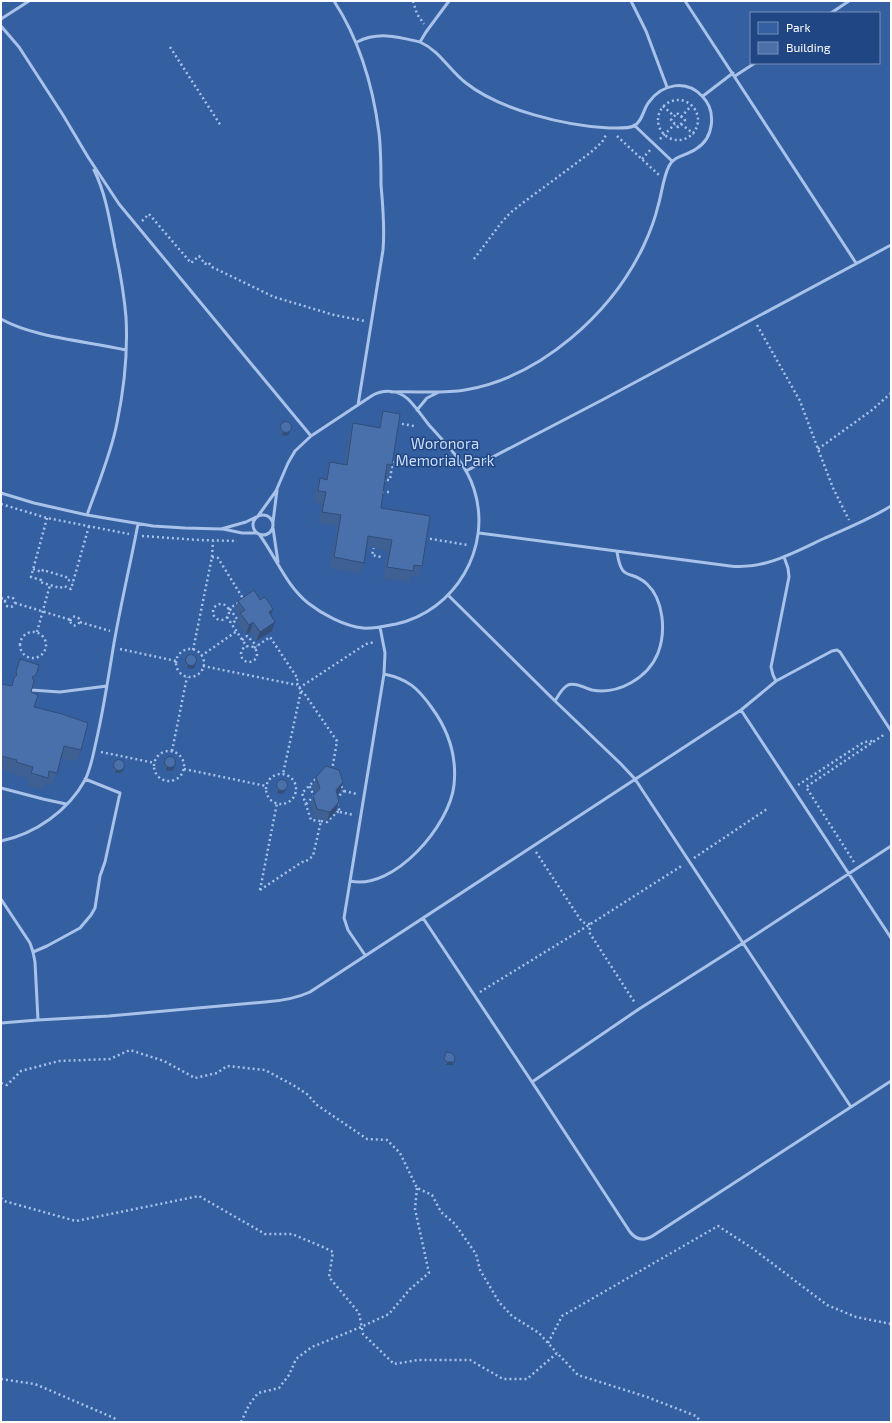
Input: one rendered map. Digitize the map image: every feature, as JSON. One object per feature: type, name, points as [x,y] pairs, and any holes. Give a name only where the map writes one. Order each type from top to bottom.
[{"type":"lane","points":[[1,19],[29,1]]},
{"type":"lane","points":[[334,1],[357,42],[371,91],[378,124],[380,148],[384,239],[358,405]]},
{"type":"lane","points":[[420,42],[449,1]]},
{"type":"lane","points":[[631,1],[646,31],[667,87]]},
{"type":"lane","points":[[685,1],[856,263]]},
{"type":"lane","points":[[832,12],[849,1]]},
{"type":"lane","points":[[1,26],[19,47],[63,115],[88,158],[119,204],[311,436]]},
{"type":"lane","points":[[357,42],[371,37],[385,35],[420,42],[438,53],[459,77],[482,94],[513,107],[546,118],[608,128],[627,127],[634,125],[642,116],[649,100],[655,94],[667,87],[678,85],[695,90],[703,96],[712,117],[708,136],[700,146],[695,150],[678,156],[672,161],[664,180],[654,222],[640,252],[621,284],[590,320],[553,352],[516,373],[483,386],[466,390],[439,393],[392,392],[376,393],[311,436],[295,451],[278,486],[252,524],[253,528],[275,558],[287,580],[296,592],[320,611],[361,628],[380,628],[403,622],[431,610],[448,596],[468,570],[479,533],[479,512],[476,496],[460,460],[404,396],[392,392]]},
{"type":"lane","points":[[703,96],[753,64]]},
{"type":"lane","points":[[634,125],[672,161]]},
{"type":"lane","points":[[87,515],[109,453],[117,423],[126,350],[126,317],[114,242],[101,186],[88,158]]},
{"type":"lane","points":[[466,471],[891,245]]},
{"type":"lane","points":[[1,318],[16,326],[47,335],[126,350]]},
{"type":"lane","points":[[417,410],[427,398],[439,393]]},
{"type":"lane","points":[[1,493],[34,503],[87,515],[138,524],[221,529],[242,533],[267,534],[272,525],[278,486]]},
{"type":"lane","points":[[479,533],[736,567],[761,564],[784,557],[876,515],[891,506]]},
{"type":"lane","points":[[221,529],[246,522],[257,517],[266,516],[270,518],[280,567]]},
{"type":"lane","points":[[1,841],[17,837],[45,822],[77,793],[85,779],[94,750],[138,524]]},
{"type":"lane","points":[[555,701],[561,692],[570,685],[575,684],[604,691],[626,686],[644,673],[658,654],[663,628],[663,618],[652,590],[647,584],[626,574],[622,570],[617,552]]},
{"type":"lane","points":[[776,681],[772,676],[771,667],[789,577],[788,568],[784,557]]},
{"type":"lane","points":[[448,596],[635,779],[851,1107]]},
{"type":"lane","points":[[365,955],[348,930],[345,922],[345,913],[386,658],[380,628]]},
{"type":"lane","points":[[1,1023],[109,1016],[289,1000],[310,992],[741,710],[776,681],[832,651],[836,650],[840,652],[891,730]]},
{"type":"lane","points":[[350,881],[365,882],[380,877],[396,869],[412,857],[435,831],[448,807],[454,790],[455,778],[453,755],[450,742],[439,719],[413,685],[401,678],[384,674]]},
{"type":"lane","points":[[31,690],[60,692],[107,686]]},
{"type":"lane","points":[[741,710],[891,938]]},
{"type":"lane","points":[[33,952],[47,946],[83,925],[89,919],[95,908],[100,876],[105,862],[120,793],[85,779]]},
{"type":"lane","points":[[1,788],[43,800],[66,804]]},
{"type":"lane","points":[[532,1082],[639,1009],[891,846]]},
{"type":"lane","points":[[1,899],[26,938],[33,952],[35,962],[38,1020]]},
{"type":"lane","points":[[423,918],[634,1237],[643,1240],[654,1235],[891,1081]]},
{"type":"path","points":[[412,1],[420,18],[429,29]]},
{"type":"path","points":[[170,47],[221,126]]},
{"type":"path","points":[[677,100],[687,102],[692,105],[697,112],[699,119],[698,127],[694,134],[685,140],[679,141],[672,140],[664,135],[659,127],[658,121],[658,114],[663,106],[671,101],[677,100]]},
{"type":"path","points":[[681,117],[692,105]]},
{"type":"path","points":[[663,106],[674,116]]},
{"type":"path","points":[[678,113],[685,120],[678,127],[671,120],[674,116],[678,113]]},
{"type":"path","points":[[664,135],[674,124]]},
{"type":"path","points":[[681,124],[694,134]]},
{"type":"path","points":[[474,259],[498,226],[510,213],[593,150],[606,136],[608,128],[664,180]]},
{"type":"path","points":[[139,229],[143,220],[149,214],[191,263],[199,256],[205,264],[208,262],[212,267],[274,297],[334,315],[372,322]]},
{"type":"path","points":[[753,319],[800,401],[834,488],[852,526]]},
{"type":"path","points":[[818,449],[872,410],[891,393]]},
{"type":"path","points":[[390,422],[414,426]]},
{"type":"path","points":[[381,498],[384,480],[390,480],[393,457]]},
{"type":"path","points":[[382,492],[389,492]]},
{"type":"path","points":[[47,518],[31,576],[41,580],[40,582],[60,588],[64,586],[71,589],[89,526]]},
{"type":"path","points":[[426,538],[475,547]]},
{"type":"path","points":[[193,650],[212,557],[213,541]]},
{"type":"path","points":[[375,541],[372,555],[381,557]]},
{"type":"path","points":[[212,557],[218,558],[244,600],[229,609]]},
{"type":"path","points":[[33,569],[42,572],[43,570],[73,582]]},
{"type":"path","points":[[37,632],[50,585]]},
{"type":"path","points":[[6,600],[12,597],[15,604]]},
{"type":"path","points":[[1,598],[6,600]]},
{"type":"path","points":[[6,600],[5,603],[8,607],[13,607],[15,604],[71,620]]},
{"type":"path","points":[[229,609],[227,617],[223,620],[216,619],[213,615],[213,610],[216,606],[220,604],[225,605],[229,609],[237,619],[232,624]]},
{"type":"path","points":[[71,620],[73,617],[77,616],[80,622],[116,633]]},
{"type":"path","points":[[227,617],[247,647]]},
{"type":"path","points":[[71,620],[71,623],[74,626],[80,622]]},
{"type":"path","points":[[201,656],[237,631]]},
{"type":"path","points":[[37,632],[45,639],[46,650],[42,656],[32,659],[23,653],[20,643],[21,639],[26,634],[37,632]]},
{"type":"path","points":[[242,640],[248,636],[255,647],[257,651],[256,658],[253,662],[244,660],[241,654],[243,649],[247,647],[255,647],[270,637],[298,678],[296,682],[337,741],[330,775]]},
{"type":"path","points":[[283,774],[300,688],[366,644],[383,640]]},
{"type":"path","points":[[113,647],[176,661]]},
{"type":"path","points":[[187,649],[196,651],[201,656],[204,661],[203,666],[199,674],[193,677],[187,677],[179,672],[176,667],[178,656],[187,649]]},
{"type":"path","points":[[203,666],[300,688]]},
{"type":"path","points":[[172,751],[187,677]]},
{"type":"path","points":[[858,867],[806,787],[891,730]]},
{"type":"path","points":[[793,788],[864,742],[873,741]]},
{"type":"path","points":[[94,750],[155,763]]},
{"type":"path","points":[[172,751],[182,757],[184,769],[177,778],[168,780],[159,776],[155,768],[155,763],[160,754],[172,751]]},
{"type":"path","points":[[184,769],[266,786]]},
{"type":"path","points":[[283,774],[290,778],[293,782],[295,792],[294,796],[287,802],[277,803],[269,798],[266,786],[268,780],[272,777],[283,774]]},
{"type":"path","points":[[302,793],[318,777]]},
{"type":"path","points":[[340,784],[344,791],[364,795]]},
{"type":"path","points":[[306,804],[314,796],[309,786]]},
{"type":"path","points":[[340,812],[336,800],[344,791]]},
{"type":"path","points":[[295,792],[302,793]]},
{"type":"path","points":[[302,793],[312,820],[327,822],[337,812],[361,816]]},
{"type":"path","points":[[277,803],[260,890],[313,856],[321,821]]},
{"type":"path","points":[[475,995],[690,861],[767,809]]},
{"type":"path","points":[[532,847],[582,922],[589,925]]},
{"type":"path","points":[[589,925],[589,932],[639,1009]]},
{"type":"path","points":[[1,1083],[7,1085],[21,1071],[59,1061],[110,1059],[130,1050],[164,1061],[195,1078],[217,1073],[227,1066],[265,1070],[307,1094],[317,1105],[367,1139],[387,1140],[400,1153],[417,1188],[416,1209],[429,1273],[410,1289],[389,1314],[312,1347],[296,1359],[289,1375],[279,1388],[258,1393],[249,1404],[241,1422]]},
{"type":"path","points":[[417,1188],[432,1195],[441,1212],[455,1224],[476,1254],[480,1270],[499,1302],[512,1316],[539,1333],[578,1375],[647,1397],[696,1416],[701,1422]]},
{"type":"path","points":[[1,1198],[4,1201],[76,1221],[199,1196],[265,1234],[292,1234],[333,1252],[328,1277],[359,1313],[362,1334],[394,1364],[418,1360],[470,1360],[503,1379],[528,1379],[557,1353]]},
{"type":"path","points":[[548,1343],[562,1316],[718,1226],[752,1248],[827,1305],[856,1317],[891,1324]]},
{"type":"path","points":[[1,1379],[35,1384],[114,1418],[118,1422]]},
{"type":"green space","name":"Woronora Memorial Park","points":[[1,1],[891,1],[891,1422],[1,1422]]},
{"type":"building","points":[[383,411],[400,414],[392,465],[387,464],[381,508],[430,516],[422,566],[414,565],[413,571],[387,567],[392,540],[368,536],[364,563],[334,557],[341,515],[322,512],[326,492],[318,491],[320,478],[327,480],[330,462],[347,465],[353,423],[380,428]]},
{"type":"building","points":[[284,422],[288,422],[290,423],[290,431],[284,432],[281,429],[281,425]]},
{"type":"building","points":[[254,590],[260,600],[265,597],[273,609],[269,612],[275,622],[260,632],[253,622],[249,625],[240,613],[245,610],[238,601]]},
{"type":"building","points":[[189,655],[193,655],[195,656],[195,664],[189,665],[186,662],[186,658]]},
{"type":"building","points":[[20,659],[39,665],[36,675],[32,677],[34,681],[31,692],[38,695],[34,707],[62,714],[88,723],[81,750],[64,746],[57,773],[49,771],[48,778],[31,773],[33,767],[16,762],[17,760],[1,756],[1,684],[12,686],[14,678],[17,675],[16,672]]},
{"type":"building","points":[[168,757],[172,757],[174,758],[174,766],[168,767],[165,764],[165,760]]},
{"type":"building","points":[[117,760],[121,760],[123,761],[123,769],[117,770],[114,767],[114,763]]},
{"type":"building","points":[[326,766],[339,770],[343,782],[336,790],[339,802],[330,812],[317,809],[313,796],[320,788],[316,777]]},
{"type":"building","points":[[280,780],[284,780],[286,781],[286,789],[280,790],[277,787],[277,783]]},
{"type":"building","points":[[446,1052],[452,1053],[455,1057],[454,1062],[447,1062],[444,1059]]}]
